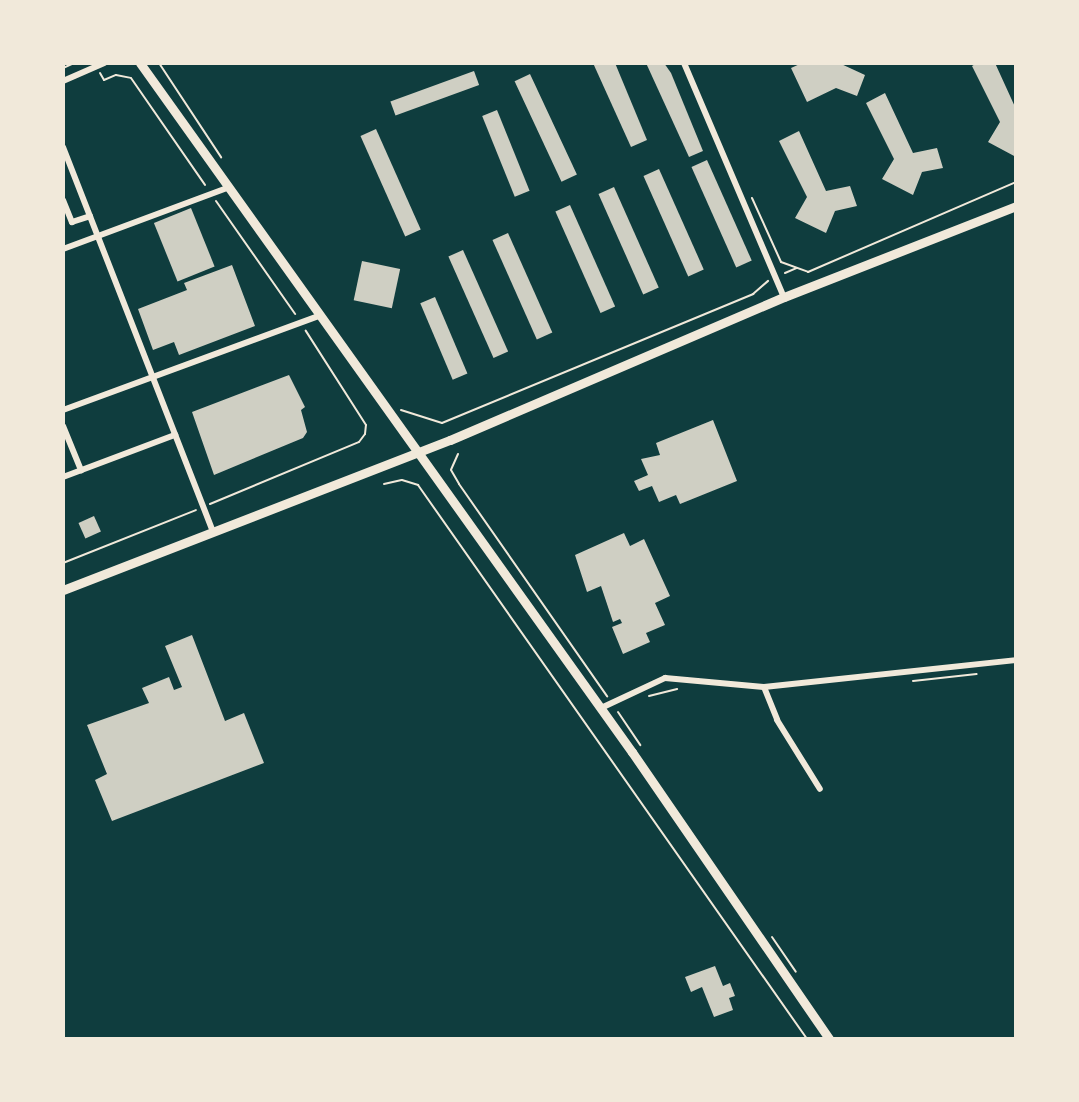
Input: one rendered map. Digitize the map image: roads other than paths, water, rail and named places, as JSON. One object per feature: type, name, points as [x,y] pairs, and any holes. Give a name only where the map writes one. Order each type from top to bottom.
[{"type":"main road","points":[[140,63],[318,316],[601,708],[828,1039]]},
{"type":"main road","points":[[63,590],[416,453],[783,297],[1016,206]]},
{"type":"street","points":[[63,81],[104,63]]},
{"type":"street","points":[[684,63],[783,297]]},
{"type":"street","points":[[63,147],[213,532]]},
{"type":"street","points":[[63,248],[227,188]]},
{"type":"street","points":[[63,200],[72,222]]},
{"type":"street","points":[[63,226],[90,216]]},
{"type":"street","points":[[63,410],[318,316]]},
{"type":"street","points":[[63,426],[81,470]]},
{"type":"street","points":[[63,477],[176,435]]},
{"type":"street","points":[[601,708],[665,678],[764,687],[1016,660]]},
{"type":"street","points":[[764,687],[777,720],[820,789]]}]
